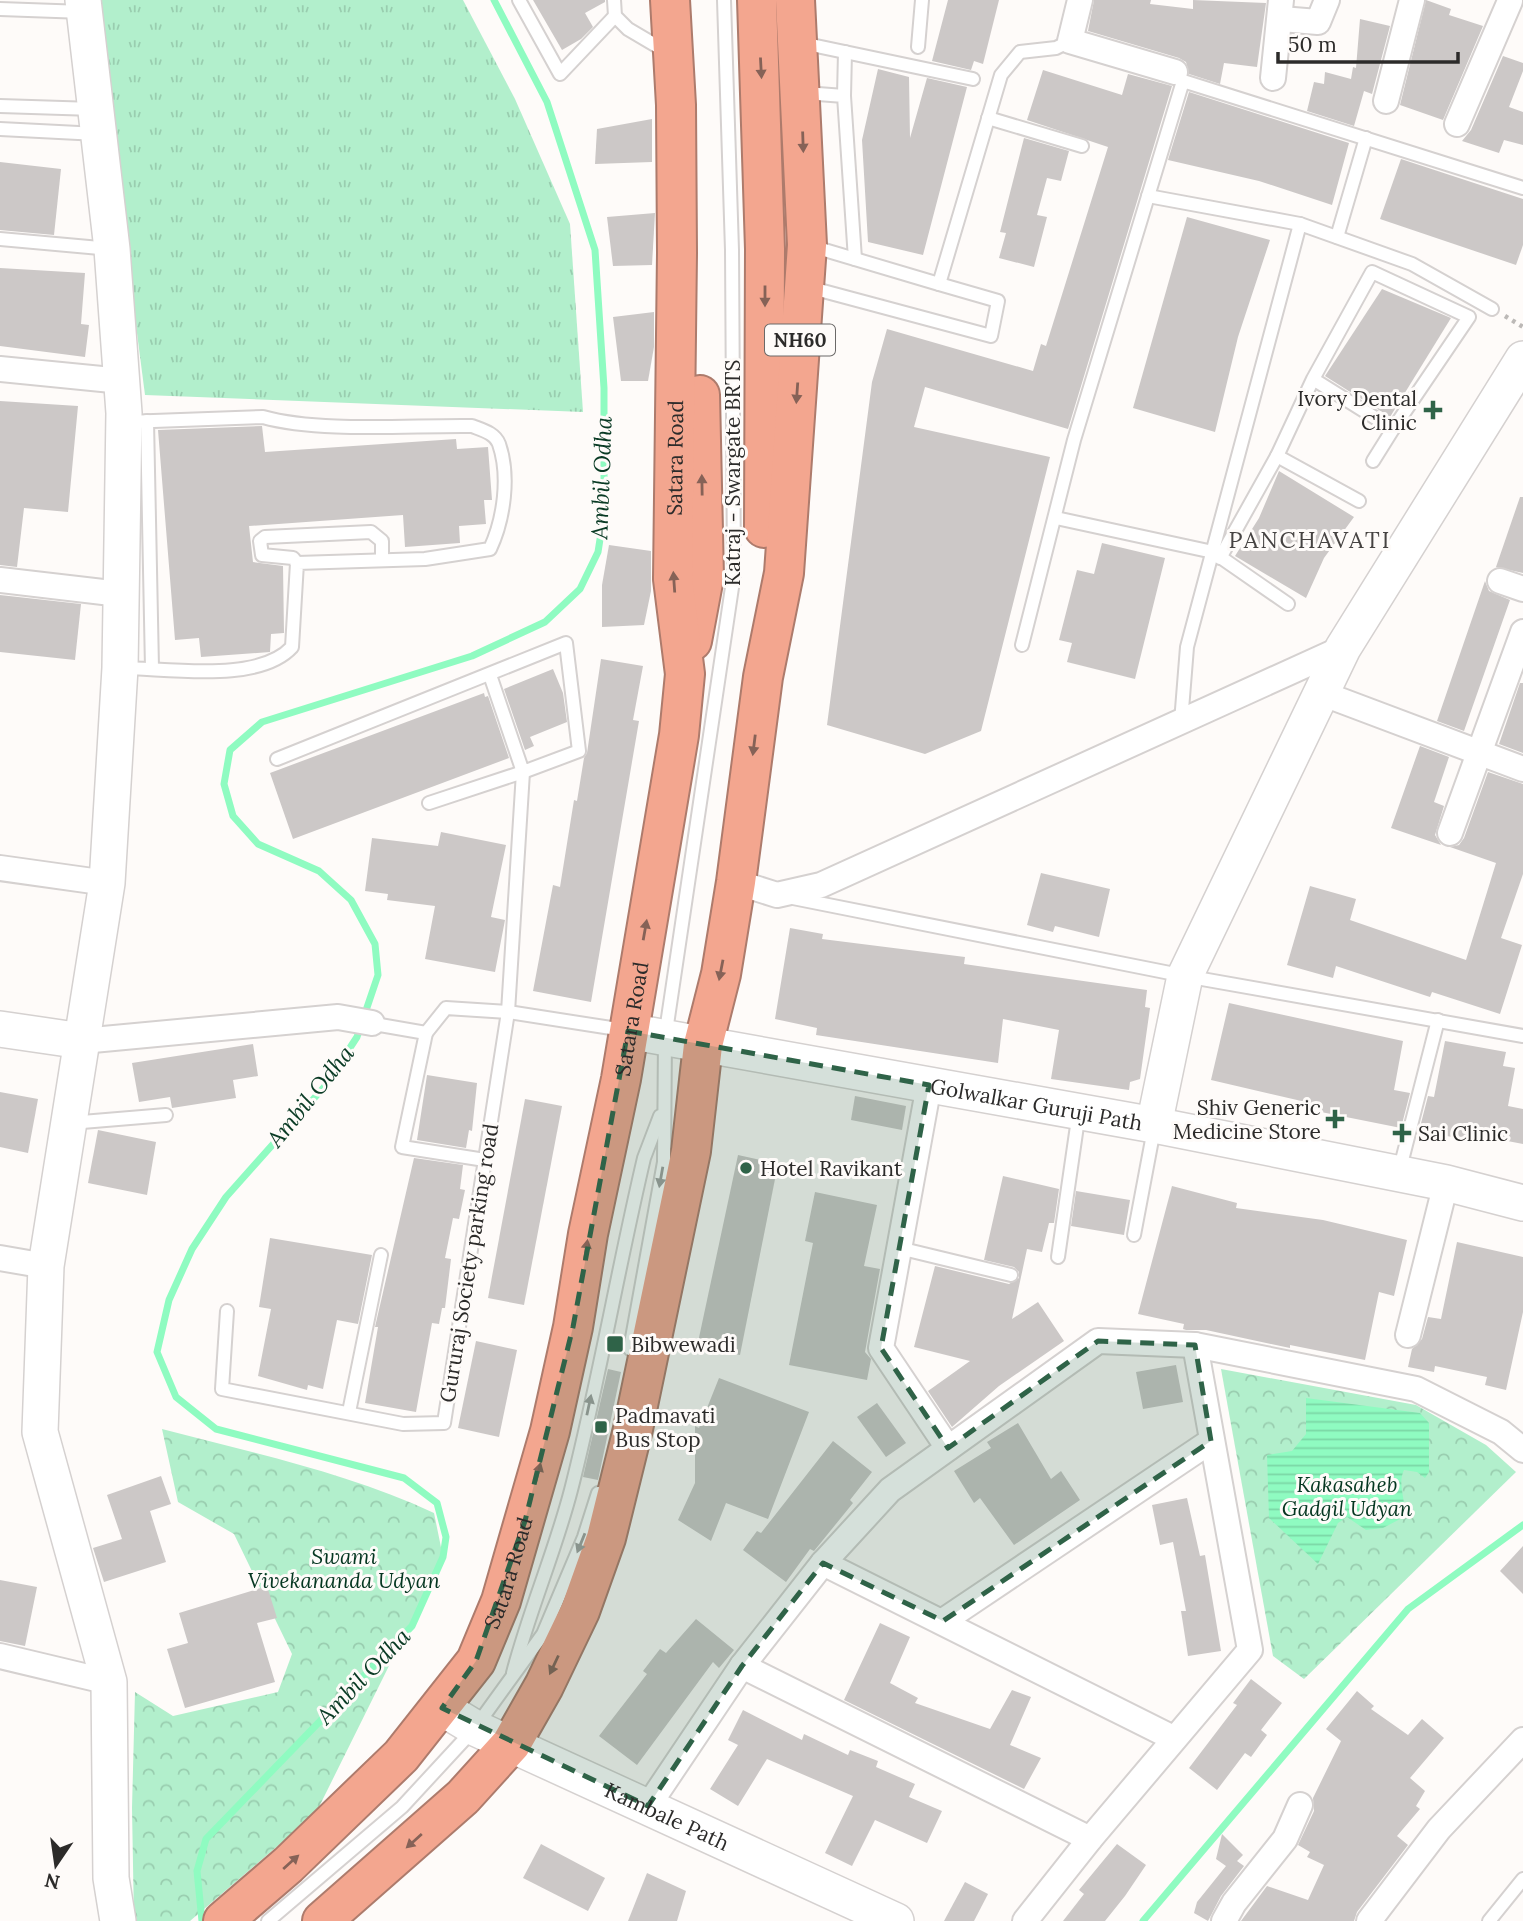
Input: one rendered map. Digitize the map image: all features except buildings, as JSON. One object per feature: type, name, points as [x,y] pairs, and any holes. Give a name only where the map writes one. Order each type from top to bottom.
[{"type":"highway","name":"Satara Road","points":[[244,1916],[401,1756],[442,1708],[476,1661],[501,1601],[525,1521],[573,1327],[679,735],[685,674],[673,579],[677,253],[670,0]]},
{"type":"highway","points":[[685,674],[704,578],[692,0]]},
{"type":"highway","points":[[757,0],[765,249],[763,677]]},
{"type":"highway","name":"NH60","points":[[322,1921],[463,1797],[512,1744],[580,1611],[606,1538],[633,1429],[691,1151],[703,1045],[721,974],[763,677],[784,573],[807,245],[795,0]]},
{"type":"street","points":[[1080,0],[1070,41],[1175,72]]},
{"type":"street","points":[[1273,78],[1281,10],[1318,22],[1327,0]]},
{"type":"street","points":[[1386,101],[1412,0]]},
{"type":"street","points":[[1457,124],[1513,3]]},
{"type":"street","points":[[84,6],[112,249],[122,381],[135,422],[120,594],[136,668],[107,883],[47,1266],[40,1432],[109,1682],[111,1878],[118,1921]]},
{"type":"street","points":[[1154,1125],[1185,976],[1321,693],[1343,648],[1523,359]]},
{"type":"street","points":[[0,369],[122,381]]},
{"type":"street","points":[[0,580],[120,594]]},
{"type":"street","points":[[1450,832],[1523,632]]},
{"type":"street","points":[[736,882],[777,895],[821,885],[1343,648]]},
{"type":"street","points":[[1321,693],[1523,769]]},
{"type":"street","points":[[0,868],[107,883]]},
{"type":"street","points":[[0,1029],[82,1041],[338,1017],[376,1024]]},
{"type":"street","name":"Golwalkar Guruji Path","points":[[628,1031],[1154,1125],[1398,1176],[1446,1183],[1523,1203]]},
{"type":"street","points":[[929,1085],[881,1348],[948,1448]]},
{"type":"street","points":[[1408,1335],[1446,1183]]},
{"type":"street","points":[[0,1258],[47,1266]]},
{"type":"street","points":[[648,1806],[742,1666],[823,1563],[890,1490],[1098,1341],[1195,1345],[1416,1389],[1501,1432],[1523,1450]]},
{"type":"street","points":[[1025,1921],[1173,1738],[1250,1650],[1195,1345]]},
{"type":"street","points":[[943,1621],[1211,1441]]},
{"type":"street","points":[[823,1563],[1173,1738]]},
{"type":"street","points":[[0,1657],[109,1682]]},
{"type":"street","points":[[742,1666],[1090,1839]]},
{"type":"street","name":"Kambale Path","points":[[442,1708],[475,1728],[896,1921]]},
{"type":"street","points":[[1369,1921],[1439,1829],[1523,1740]]},
{"type":"street","points":[[1224,1921],[1234,1903],[1285,1839],[1300,1805]]},
{"type":"lane","points":[[519,0],[560,74],[615,16]]},
{"type":"lane","points":[[614,0],[615,16],[628,29],[673,55]]},
{"type":"lane","name":"Katraj - Swargate BRTS","points":[[628,1361],[664,1162],[666,1038],[734,574],[732,237],[724,0]]},
{"type":"lane","points":[[918,47],[922,0]]},
{"type":"lane","points":[[0,9],[84,6]]},
{"type":"lane","points":[[939,284],[1001,75],[1020,52],[1056,48],[1070,41]]},
{"type":"lane","points":[[798,42],[973,79]]},
{"type":"lane","points":[[845,52],[844,96],[855,259]]},
{"type":"lane","points":[[1022,646],[1074,440],[1183,81],[1523,188]]},
{"type":"lane","points":[[801,92],[844,96]]},
{"type":"lane","points":[[0,106],[97,121]]},
{"type":"lane","points":[[988,118],[1082,146]]},
{"type":"lane","points":[[0,129],[97,121]]},
{"type":"lane","points":[[1337,237],[1366,138]]},
{"type":"lane","points":[[1148,196],[1300,224],[1412,264],[1492,309]]},
{"type":"lane","points":[[1181,722],[1187,647],[1217,555],[1300,224]]},
{"type":"lane","points":[[0,239],[112,249]]},
{"type":"lane","points":[[804,286],[991,336],[998,301],[807,245]]},
{"type":"lane","points":[[1217,555],[1277,456],[1313,379],[1372,272],[1469,317],[1373,461]]},
{"type":"lane","points":[[1313,379],[1393,429]]},
{"type":"lane","points":[[297,563],[382,561],[436,558],[490,549],[500,527],[504,486],[499,442],[487,431],[472,426],[315,425],[278,422],[263,417],[135,422],[136,668],[239,670],[284,656],[292,647],[297,563],[293,558],[262,555],[260,541],[265,537],[372,532],[382,541],[382,561]]},
{"type":"lane","points":[[1277,456],[1359,501]]},
{"type":"lane","points":[[1056,518],[1217,555],[1288,604]]},
{"type":"lane","points":[[277,759],[566,643],[579,751],[429,803]]},
{"type":"lane","points":[[490,675],[523,772]]},
{"type":"lane","name":"Gururaj Society parking road","points":[[227,1311],[222,1389],[403,1424],[444,1423],[508,1012],[523,772]]},
{"type":"lane","points":[[777,895],[1185,976],[1523,1035]]},
{"type":"lane","points":[[485,1160],[402,1147],[426,1033],[446,1008],[508,1012],[628,1031]]},
{"type":"lane","points":[[1398,1176],[1437,1020]]},
{"type":"lane","points":[[376,1024],[426,1033]]},
{"type":"lane","name":"Katraj - Swargate BRTS","points":[[510,1682],[526,1623],[554,1549],[571,1488],[644,1158],[663,1109]]},
{"type":"lane","points":[[1058,1257],[1079,1112]]},
{"type":"lane","points":[[69,1123],[166,1115]]},
{"type":"lane","points":[[1134,1235],[1154,1125]]},
{"type":"lane","points":[[899,1248],[1011,1275]]},
{"type":"lane","points":[[349,1412],[382,1255]]},
{"type":"lane","name":"Katraj - Swargate BRTS","points":[[244,1916],[402,1807],[475,1728],[543,1634],[584,1538],[602,1484]]},
{"type":"lane","points":[[1489,1921],[1523,1879]]},
{"type":"highlighted area","points":[[628,1031],[929,1085],[881,1348],[948,1448],[1098,1341],[1195,1345],[1211,1441],[943,1621],[823,1563],[742,1666],[648,1806],[442,1708],[476,1661],[525,1521],[573,1327]]},
{"type":"green space","points":[[94,0],[463,0],[515,99],[570,224],[583,412],[145,395]]},
{"type":"green space","name":"Kakasaheb Gadgil Udyan","points":[[1221,1369],[1416,1405],[1486,1445],[1516,1472],[1304,1679],[1273,1656]]},
{"type":"green space","name":"Swami Vivekananda Udyan","points":[[162,1429],[334,1475],[434,1513],[443,1557],[316,1813],[190,1921],[134,1921],[132,1808],[135,1692],[173,1716],[278,1692],[292,1654],[234,1534],[178,1502]]},
{"type":"shaded area","points":[[1306,1398],[1420,1413],[1429,1423],[1429,1472],[1425,1478],[1417,1472],[1404,1470],[1401,1482],[1404,1506],[1402,1518],[1383,1528],[1366,1530],[1347,1517],[1338,1523],[1318,1564],[1269,1518],[1267,1455],[1292,1451],[1306,1434]]},
{"type":"waterway","name":"Ambil Odha","points":[[202,1921],[197,1871],[206,1839],[412,1626],[443,1557],[446,1537],[437,1503],[404,1478],[216,1429],[176,1397],[157,1352],[169,1300],[192,1249],[226,1197],[325,1086],[357,1037],[378,975],[375,944],[351,900],[319,871],[258,844],[233,816],[224,784],[230,750],[262,722],[472,656],[545,622],[580,589],[598,552],[604,514],[604,388],[595,250],[547,102],[494,0]]},
{"type":"waterway","points":[[1143,1921],[1408,1609],[1523,1525]]},
{"type":"place","name":"Ivory Dental Clinic","points":[[1433,410]]},
{"type":"place","name":"Shiv Generic Medicine Store","points":[[1335,1119]]},
{"type":"place","name":"Sai Clinic","points":[[1402,1133]]},
{"type":"place","name":"Hotel Ravikant","points":[[746,1168]]},
{"type":"place","name":"Bibwewadi","points":[[615,1344]]},
{"type":"place","name":"Padmavati Bus Stop","points":[[601,1427]]},
{"type":"district","name":"PANCHAVATI","points":[[1310,539]]}]
